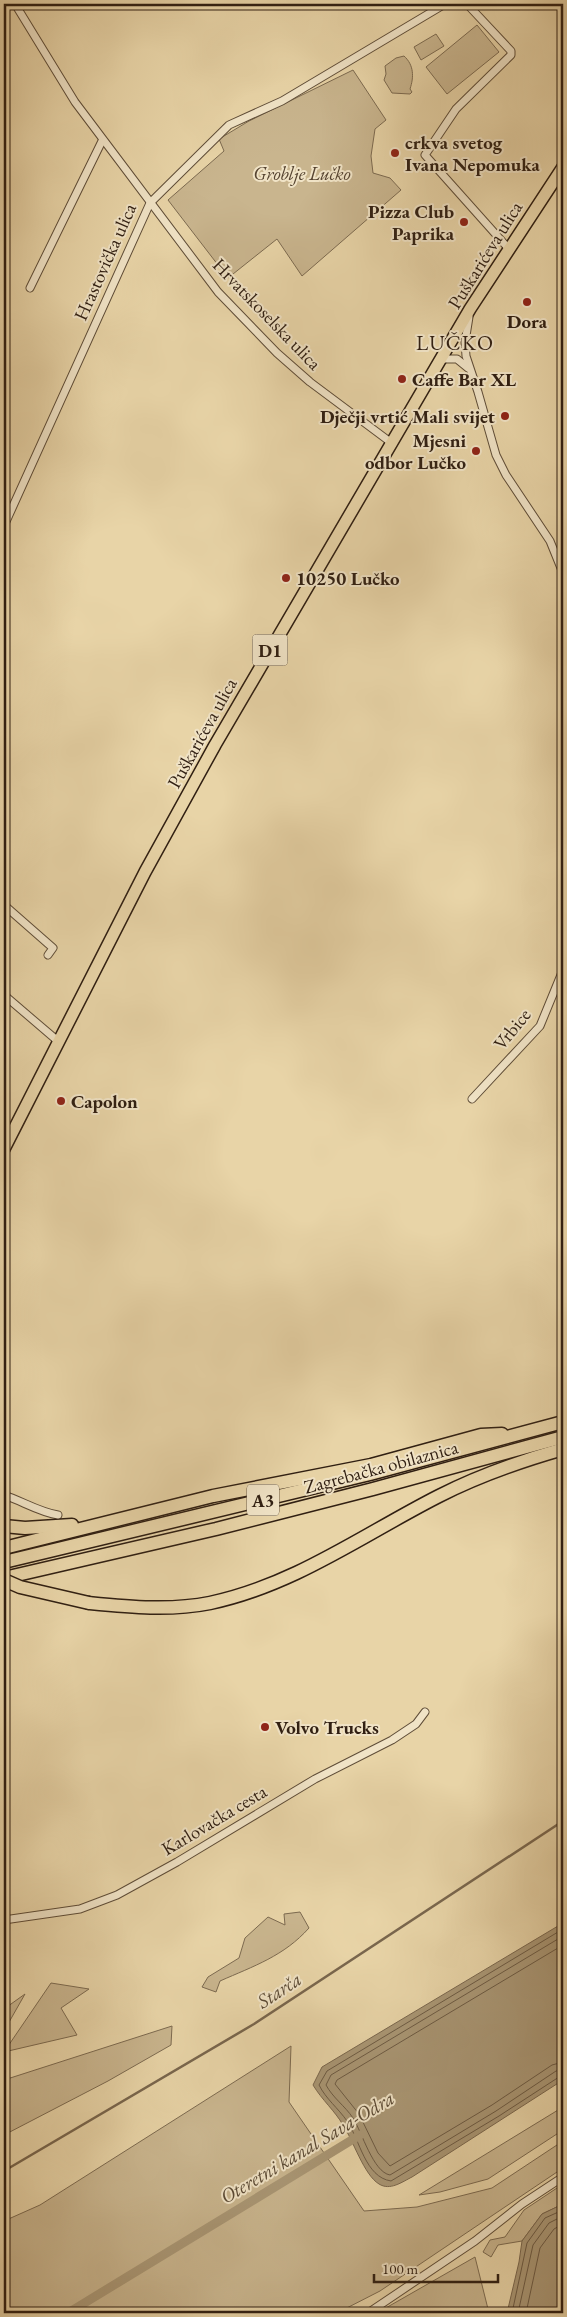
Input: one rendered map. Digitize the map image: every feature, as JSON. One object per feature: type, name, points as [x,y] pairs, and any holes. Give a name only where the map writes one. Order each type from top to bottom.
[{"type":"highway","name":"Zagrebačka obilaznica","points":[[4,1562],[204,1516],[563,1422]]},
{"type":"highway","points":[[4,1548],[213,1496],[371,1465],[481,1435],[522,1433]]},
{"type":"highway","name":"Zagrebačka obilaznica","points":[[4,1579],[373,1489],[563,1437]]},
{"type":"highway","points":[[4,1579],[20,1587],[89,1603],[146,1609],[210,1603],[276,1583],[322,1561],[441,1495],[524,1461],[563,1449]]},
{"type":"highway","points":[[4,1526],[51,1528],[119,1519]]},
{"type":"highway","points":[[4,1587],[66,1572],[78,1560]]},
{"type":"main road","name":"Puškarićeva ulica","points":[[4,1149],[145,872],[210,753],[443,359],[470,309],[508,248],[563,167]]},
{"type":"street","name":"Hrvatskoselska ulica","points":[[15,4],[75,102],[218,292],[277,353],[310,382],[392,444]]},
{"type":"street","name":"Hrastovička ulica","points":[[4,526],[150,203],[229,125],[289,97],[445,4]]},
{"type":"street","points":[[467,4],[507,47],[511,55],[456,109],[425,155],[508,248]]},
{"type":"street","points":[[30,288],[102,140]]},
{"type":"street","points":[[470,309],[465,342],[470,370],[500,465],[550,541],[563,573]]},
{"type":"street","points":[[443,359],[450,357],[457,359],[470,370]]},
{"type":"street","points":[[4,905],[53,948],[48,954]]},
{"type":"street","name":"Vrbice","points":[[472,1099],[540,1026],[563,970]]},
{"type":"street","points":[[4,996],[59,1042]]},
{"type":"street","points":[[4,1495],[26,1502],[40,1511],[58,1515]]},
{"type":"street","name":"Karlovačka cesta","points":[[4,1920],[80,1908],[110,1898],[149,1879],[315,1779],[392,1740],[416,1724],[425,1712]]},
{"type":"street","points":[[368,2313],[475,2241],[522,2204],[563,2176]]},
{"type":"green space","points":[[477,25],[499,52],[447,94],[426,67]]},
{"type":"green space","points":[[436,34],[444,46],[421,60],[414,47]]},
{"type":"green space","points":[[404,56],[411,67],[412,80],[410,89],[412,92],[410,94],[392,93],[384,80],[386,74],[385,66],[396,58]]},
{"type":"green space","name":"Groblje Lučko","points":[[353,70],[386,120],[375,129],[371,156],[373,173],[390,178],[401,190],[302,276],[277,239],[228,278],[168,200],[224,151],[219,139],[249,121]]},
{"type":"green space","points":[[300,1912],[309,1928],[289,1946],[257,1965],[220,1981],[216,1992],[202,1987],[208,1977],[239,1958],[245,1938],[268,1917],[285,1925],[284,1914]]},
{"type":"green space","points":[[51,1983],[89,1989],[61,2008],[77,2035],[4,2052]]},
{"type":"green space","points":[[25,1994],[4,2031],[4,2009]]},
{"type":"green space","points":[[172,2026],[171,2045],[108,2081],[4,2135],[4,2080]]},
{"type":"green space","points":[[291,2046],[289,2102],[364,2211],[417,2207],[492,2188],[563,2141],[563,2168],[380,2291],[337,2313],[4,2313],[4,2221],[40,2205]]},
{"type":"green space","points":[[563,2107],[563,2130],[488,2179],[440,2192],[419,2195]]},
{"type":"green space","points":[[563,2184],[563,2204],[542,2214],[522,2241],[498,2245],[491,2257],[483,2252],[490,2240],[505,2237],[524,2210]]},
{"type":"green space","points":[[475,2257],[489,2313],[377,2313]]},
{"type":"water","points":[[563,1923],[563,2080],[412,2177],[392,2186],[387,2187],[379,2184],[368,2173],[340,2120],[313,2085],[322,2067]]},
{"type":"water","points":[[563,2204],[563,2313],[507,2313],[522,2241],[542,2214]]},
{"type":"waterway","name":"Starča","points":[[4,2171],[254,2024],[563,1821]]},
{"type":"waterway","name":"Oteretni kanal Sava-Odra","points":[[68,2313],[360,2135]]},
{"type":"place","name":"crkva svetog Ivana Nepomuka","points":[[395,153]]},
{"type":"place","name":"Pizza Club Paprika","points":[[464,222]]},
{"type":"place","name":"Dora","points":[[527,302]]},
{"type":"place","name":"Caffe Bar XL","points":[[402,379]]},
{"type":"place","name":"Dječji vrtić Mali svijet","points":[[505,416]]},
{"type":"place","name":"Mjesni odbor Lučko","points":[[476,451]]},
{"type":"place","name":"10250 Lučko","points":[[286,578]]},
{"type":"place","name":"Capolon","points":[[61,1101]]},
{"type":"place","name":"Volvo Trucks","points":[[265,1727]]},
{"type":"district","name":"LUČKO","points":[[455,342]]}]
